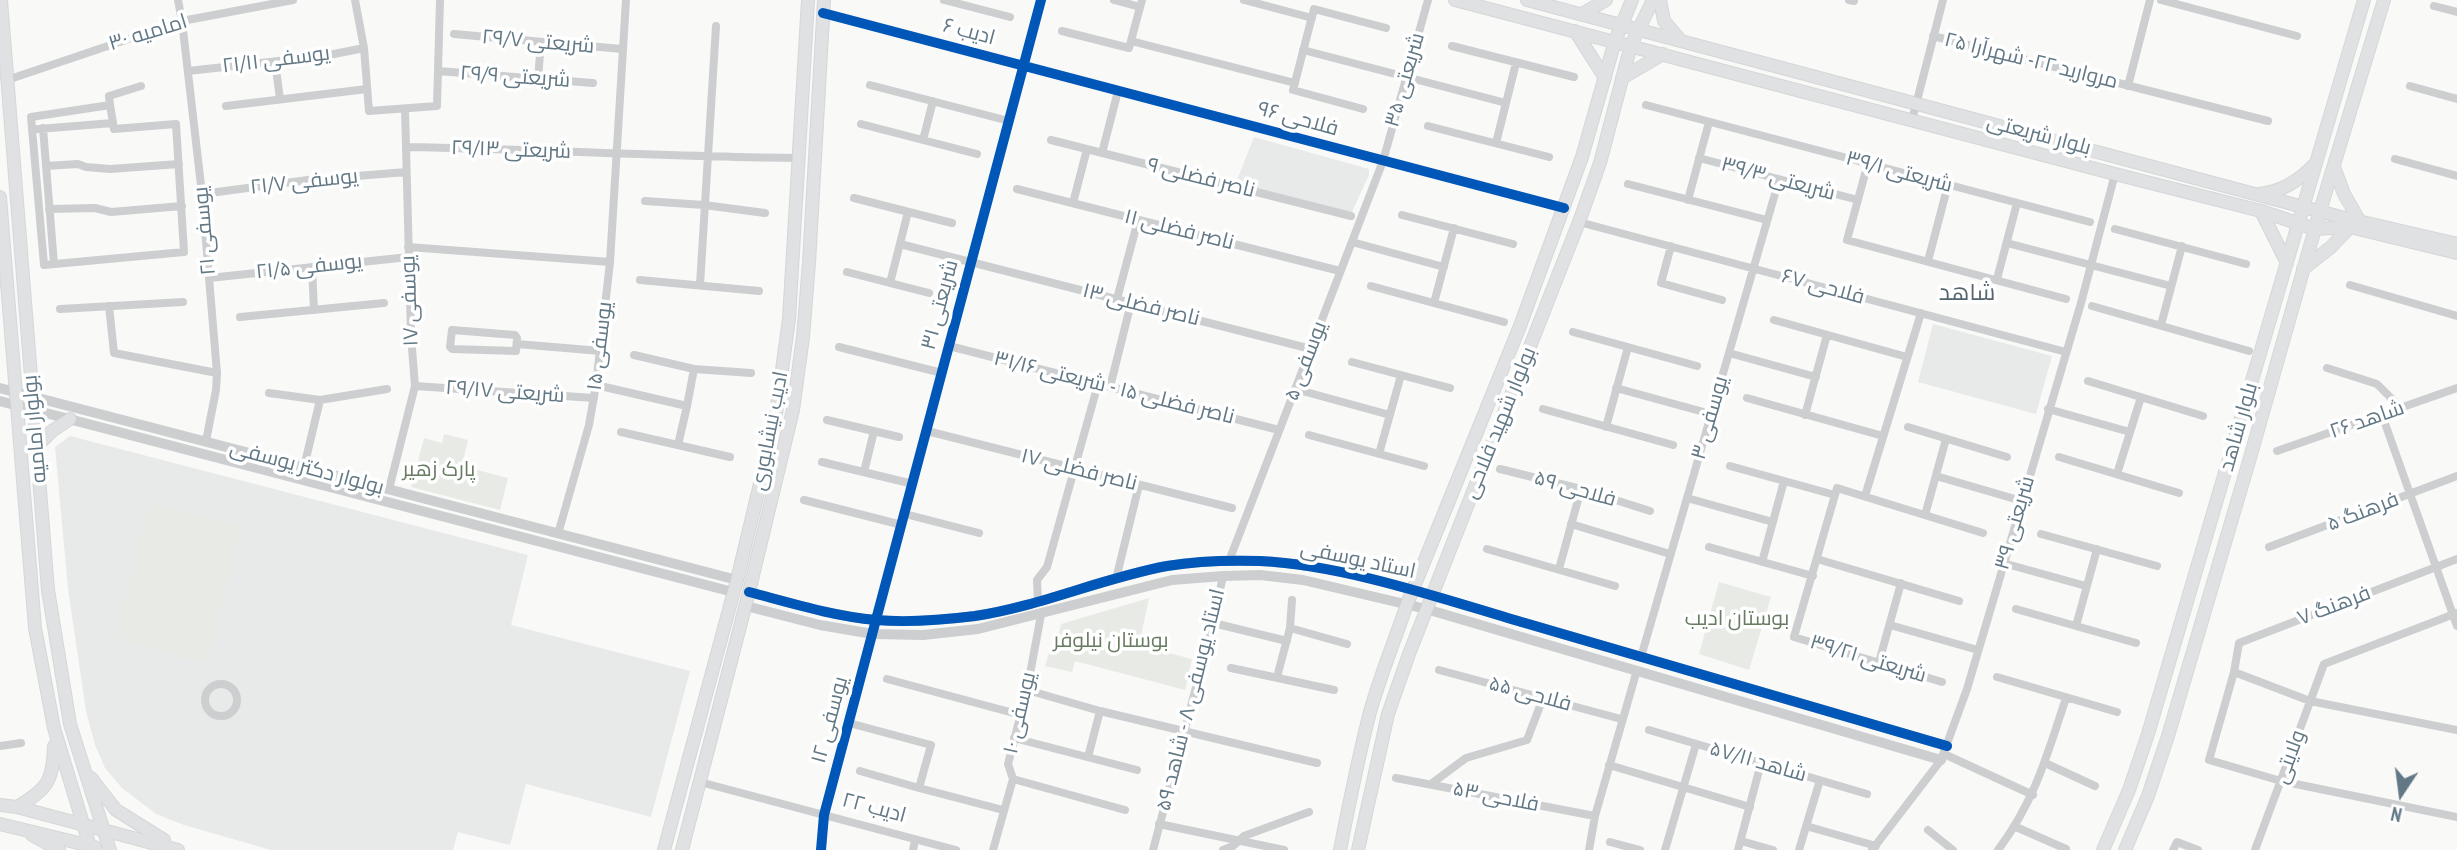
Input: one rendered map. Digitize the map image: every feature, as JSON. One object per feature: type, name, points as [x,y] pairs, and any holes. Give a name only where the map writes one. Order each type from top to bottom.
[{"type":"main road","name":"بولوار امامیه","points":[[1,0],[48,590],[70,724],[110,850]]},
{"type":"main road","name":"ادیب نیشابوری","points":[[664,850],[735,586],[775,421],[789,319],[808,0]]},
{"type":"main road","name":"بلوار شریعتی","points":[[1455,0],[2261,211],[2315,229],[2355,223],[2457,244]]},
{"type":"main road","name":"بلوار شریعتی","points":[[1527,0],[2259,194],[2457,253]]},
{"type":"main road","points":[[1582,14],[1606,0]]},
{"type":"main road","name":"بولوار شهید فلاحی","points":[[1340,850],[1371,710],[1407,604],[1520,326],[1564,208],[1582,157],[1615,41],[1632,0]]},
{"type":"main road","name":"بولوار شهید فلاحی","points":[[1358,850],[1388,714],[1431,596],[1579,222],[1600,163],[1632,45],[1653,0]]},
{"type":"main road","points":[[1660,0],[1664,21],[1681,41]]},
{"type":"main road","name":"بلوار شاهد","points":[[2103,850],[2129,790],[2148,734],[2364,0]]},
{"type":"main road","name":"بلوار شاهد","points":[[2125,850],[2148,796],[2166,740],[2384,0]]},
{"type":"main road","name":"ادیب نیشابوری","points":[[682,850],[791,424],[805,320],[824,7]]},
{"type":"main road","points":[[1575,31],[1605,78]]},
{"type":"main road","points":[[1622,78],[1663,54]]},
{"type":"main road","points":[[2259,194],[2279,191],[2299,180],[2316,162]]},
{"type":"main road","points":[[2303,269],[2355,223],[2334,167]]},
{"type":"main road","name":"بولوار امامیه","points":[[0,197],[35,628],[54,728],[90,848]]},
{"type":"main road","points":[[2261,211],[2287,263]]},
{"type":"main road","points":[[789,319],[805,320]]},
{"type":"main road","points":[[37,446],[52,431],[70,419]]},
{"type":"main road","points":[[17,807],[48,785],[54,769],[54,728]]},
{"type":"main road","points":[[84,770],[116,810],[180,850]]},
{"type":"main road","points":[[0,805],[17,807],[180,850]]},
{"type":"main road","points":[[6,824],[105,850]]},
{"type":"main road","points":[[6,824],[59,850]]},
{"type":"street","name":"یوسفی ۲۱","points":[[178,0],[202,194],[217,373],[206,441]]},
{"type":"street","name":"امامیه ۳۰","points":[[7,80],[182,21],[293,0]]},
{"type":"street","points":[[355,0],[364,48],[367,110],[437,106],[440,0]]},
{"type":"street","name":"یوسفی ۱۵","points":[[558,534],[594,398],[601,351],[610,262],[626,0]]},
{"type":"street","points":[[944,0],[1010,17]]},
{"type":"street","name":"شریعتی ۳۱","points":[[877,620],[1041,0]]},
{"type":"street","points":[[1114,0],[1141,3],[1130,44]]},
{"type":"street","points":[[1244,0],[1386,28]]},
{"type":"street","name":"شریعتی ۳۵","points":[[1383,161],[1427,0]]},
{"type":"street","points":[[1912,120],[1943,0]]},
{"type":"street","points":[[2128,86],[2150,0]]},
{"type":"street","points":[[2161,0],[2297,36]]},
{"type":"street","points":[[2434,6],[2457,12]]},
{"type":"street","name":"ادیب ۶","points":[[824,7],[1023,66]]},
{"type":"street","points":[[1294,87],[1313,13]]},
{"type":"street","points":[[700,285],[716,26]]},
{"type":"street","points":[[1062,31],[1130,44],[1294,87],[1363,109]]},
{"type":"street","name":"شریعتی ۲۹/۷","points":[[454,34],[622,49]]},
{"type":"street","name":"مروارید ۲۲- شهرآرا ۲۵","points":[[1933,36],[2268,121]]},
{"type":"street","points":[[538,79],[541,42]]},
{"type":"street","points":[[1452,46],[1574,77]]},
{"type":"street","name":"یوسفی ۲۱/۱۱","points":[[188,71],[364,48]]},
{"type":"street","points":[[1303,50],[1506,103]]},
{"type":"street","points":[[275,61],[280,99]]},
{"type":"street","points":[[1496,144],[1516,63]]},
{"type":"street","name":"فلاحی ۹۶","points":[[1023,66],[1564,208]]},
{"type":"street","name":"شریعتی ۲۹/۹","points":[[438,72],[593,83]]},
{"type":"street","points":[[870,85],[1009,121]]},
{"type":"street","points":[[141,86],[109,96],[114,129],[193,122]]},
{"type":"street","points":[[2410,86],[2457,99]]},
{"type":"street","points":[[226,106],[367,89]]},
{"type":"street","points":[[1102,153],[1118,91]]},
{"type":"street","points":[[923,140],[933,102]]},
{"type":"street","points":[[110,105],[31,117],[44,265],[184,252],[176,124]]},
{"type":"street","name":"شریعتی ۳۹/۱","points":[[1646,105],[2090,222]]},
{"type":"street","name":"یوسفی ۱۷","points":[[389,489],[415,386],[411,336],[405,109]]},
{"type":"street","points":[[1688,200],[1709,122]]},
{"type":"street","points":[[32,129],[113,123]]},
{"type":"street","points":[[861,124],[977,154]]},
{"type":"street","points":[[1428,126],[1549,157]]},
{"type":"street","points":[[43,128],[54,264]]},
{"type":"street","name":"ناصر فضلی ۹","points":[[1051,140],[1351,216]]},
{"type":"street","name":"شریعتی ۲۹/۱۳","points":[[406,147],[800,158]]},
{"type":"street","points":[[1073,203],[1087,149]]},
{"type":"street","name":"شریعتی ۳۹/۳","points":[[1699,159],[1858,200]]},
{"type":"street","points":[[2395,159],[2457,176]]},
{"type":"street","name":"یوسفی ۵","points":[[1229,561],[1383,161]]},
{"type":"street","points":[[1867,163],[1847,240],[2066,299]]},
{"type":"street","points":[[46,166],[78,164],[110,169],[179,164]]},
{"type":"street","name":"یوسفی ۲۱/۷","points":[[202,194],[308,180],[406,172]]},
{"type":"street","name":"شریعتی ۳۹","points":[[1874,848],[1944,753],[1978,650],[2066,352],[2115,174]]},
{"type":"street","name":"یوسفی ۳","points":[[1641,657],[1779,180]]},
{"type":"street","points":[[1628,184],[1767,220]]},
{"type":"street","points":[[1928,261],[1948,185]]},
{"type":"street","name":"ناصر فضلی ۱۱","points":[[1017,189],[1340,271]]},
{"type":"street","points":[[854,198],[952,223]]},
{"type":"street","points":[[645,201],[765,213]]},
{"type":"street","points":[[1997,279],[2017,203]]},
{"type":"street","points":[[50,209],[95,208],[111,212],[182,206]]},
{"type":"street","points":[[890,283],[908,212]]},
{"type":"street","points":[[1402,215],[1513,244]]},
{"type":"street","points":[[1117,299],[1138,220]]},
{"type":"street","name":"فلاحی ۶۷","points":[[1579,222],[2066,352]]},
{"type":"street","points":[[1434,303],[1454,229]]},
{"type":"street","points":[[2115,229],[2246,264]]},
{"type":"street","points":[[1352,242],[1444,267]]},
{"type":"street","points":[[2007,243],[2171,286]]},
{"type":"street","name":"ناصر فضلی ۱۳","points":[[900,244],[1311,349]]},
{"type":"street","points":[[1671,246],[1661,283],[1722,300]]},
{"type":"street","points":[[2161,325],[2182,246]]},
{"type":"street","points":[[408,247],[610,262]]},
{"type":"street","name":"یوسفی ۲۱/۵","points":[[209,278],[409,257]]},
{"type":"street","points":[[312,267],[314,310]]},
{"type":"street","points":[[847,272],[929,293]]},
{"type":"street","points":[[640,280],[759,291]]},
{"type":"street","points":[[2350,285],[2457,316]]},
{"type":"street","points":[[1371,286],[1504,322]]},
{"type":"street","points":[[60,309],[183,302]]},
{"type":"street","points":[[240,317],[384,303]]},
{"type":"street","points":[[1110,387],[1131,303]]},
{"type":"street","points":[[109,306],[114,353],[217,373]]},
{"type":"street","points":[[2092,306],[2249,351]]},
{"type":"street","points":[[1865,496],[1921,313]]},
{"type":"street","points":[[1774,320],[1907,357]]},
{"type":"street","points":[[451,332],[515,335],[517,344],[514,352],[452,348],[451,332]]},
{"type":"street","points":[[1573,332],[1697,366]]},
{"type":"street","points":[[1805,415],[1827,335]]},
{"type":"street","points":[[517,344],[601,351]]},
{"type":"street","name":"ناصر فضلی ۱۵ - شریعتی ۳۱/۱۶","points":[[949,346],[1279,430]]},
{"type":"street","points":[[1606,427],[1628,346]]},
{"type":"street","points":[[839,347],[942,373]]},
{"type":"street","points":[[1729,353],[1816,377]]},
{"type":"street","points":[[634,355],[694,369],[751,373]]},
{"type":"street","points":[[1352,362],[1450,388]]},
{"type":"street","points":[[2327,368],[2377,384],[2401,408]]},
{"type":"street","points":[[677,445],[694,369]]},
{"type":"street","points":[[1379,454],[1401,375]]},
{"type":"street","points":[[2088,381],[2203,416]]},
{"type":"street","points":[[1038,602],[1037,580],[1047,567],[1098,384]]},
{"type":"street","points":[[596,385],[687,406]]},
{"type":"street","name":"شریعتی ۲۹/۱۷","points":[[415,386],[594,398]]},
{"type":"street","name":"بولوار دکتر یوسفی","points":[[0,388],[17,399],[206,441],[558,534],[735,586]]},
{"type":"street","points":[[1616,388],[1711,414]]},
{"type":"street","name":"شاهد ۲۶","points":[[2277,451],[2457,388]]},
{"type":"street","points":[[269,393],[320,400],[387,389]]},
{"type":"street","points":[[1295,389],[1390,415]]},
{"type":"street","points":[[2117,474],[2141,397]]},
{"type":"street","points":[[1747,398],[1883,436]]},
{"type":"street","name":"بولوار دکتر یوسفی","points":[[0,401],[17,399]]},
{"type":"street","points":[[304,467],[320,400]]},
{"type":"street","name":"بولوار دکتر یوسفی","points":[[33,403],[70,419],[735,586]]},
{"type":"street","points":[[1543,409],[1673,445]]},
{"type":"street","points":[[2048,409],[2130,432]]},
{"type":"street","points":[[2382,415],[2455,614],[2457,626]]},
{"type":"street","points":[[827,420],[899,437]]},
{"type":"street","points":[[1908,427],[2007,457]]},
{"type":"street","name":"ناصر فضلی ۱۷","points":[[927,430],[1232,508]]},
{"type":"street","points":[[864,472],[874,431]]},
{"type":"street","points":[[621,432],[730,457]]},
{"type":"street","points":[[1308,435],[1424,466]]},
{"type":"street","points":[[1925,515],[1946,439]]},
{"type":"street","points":[[2059,457],[2179,493]]},
{"type":"street","points":[[822,461],[913,484]]},
{"type":"street","points":[[1730,466],[1784,481],[1865,496],[1983,533]]},
{"type":"street","name":"فلاحی ۵۹","points":[[1500,469],[1581,489],[1650,511]]},
{"type":"street","points":[[1936,476],[2022,500]]},
{"type":"street","name":"فرهنگ ۵","points":[[2269,547],[2457,476]]},
{"type":"street","points":[[1762,562],[1784,481]]},
{"type":"street","points":[[1116,579],[1139,485]]},
{"type":"street","points":[[1559,569],[1581,489]]},
{"type":"street","points":[[1709,547],[1813,576],[1836,492]]},
{"type":"street","points":[[1687,498],[1773,522]]},
{"type":"street","points":[[804,500],[902,525]]},
{"type":"street","points":[[905,514],[979,533]]},
{"type":"street","points":[[1571,524],[1670,554]]},
{"type":"street","points":[[2041,534],[2157,566]]},
{"type":"street","points":[[1487,549],[1615,586]]},
{"type":"street","points":[[2076,626],[2097,549]]},
{"type":"street","points":[[1816,559],[1959,601]]},
{"type":"street","name":"فرهنگ ۷","points":[[2234,672],[2239,643],[2457,559]]},
{"type":"street","name":"استاد یوسفی","points":[[750,592],[822,611],[877,620],[922,621],[976,615],[1038,602],[1169,566],[1229,561],[1261,561],[1305,566],[1431,596],[1641,657],[1944,753]]},
{"type":"street","points":[[2003,563],[2086,586]]},
{"type":"street","name":"استاد یوسفی","points":[[746,606],[820,625],[873,634],[923,635],[978,629],[1172,580],[1260,575],[1303,580],[1426,609],[1637,670],[1944,753]]},
{"type":"street","name":"استاد یوسفی ۸ - شاهد ۵۹","points":[[1153,850],[1223,576]]},
{"type":"street","name":"شریعتی ۳۹/۲۱","points":[[1813,576],[1794,637],[1941,682]]},
{"type":"street","points":[[1879,663],[1901,583]]},
{"type":"street","points":[[1277,677],[1290,628],[1292,600]]},
{"type":"street","points":[[2016,609],[2136,643]]},
{"type":"street","name":"ولایتی","points":[[2255,850],[2324,664],[2455,614]]},
{"type":"street","name":"یوسفی ۱۰","points":[[993,850],[1013,779],[1008,764],[1027,690],[1041,615]]},
{"type":"street","name":"یوسفی ۱۲","points":[[821,850],[824,815],[877,620]]},
{"type":"street","points":[[1213,623],[1287,640]]},
{"type":"street","points":[[1889,625],[1978,650]]},
{"type":"street","points":[[1290,628],[1347,644]]},
{"type":"street","points":[[1589,850],[1595,816],[1621,719],[1641,657]]},
{"type":"street","points":[[1231,668],[1334,690]]},
{"type":"street","name":"فلاحی ۵۵","points":[[1439,670],[1621,719]]},
{"type":"street","points":[[2457,730],[2310,701],[2234,672],[2209,760],[2281,781],[2457,817]]},
{"type":"street","points":[[1997,677],[2117,712]]},
{"type":"street","points":[[887,679],[1021,715]]},
{"type":"street","points":[[227,685],[234,691],[237,703],[229,714],[214,715],[206,708],[204,698],[212,686],[227,685]]},
{"type":"street","points":[[1027,690],[1100,711],[1317,763]]},
{"type":"street","points":[[1431,784],[1466,758],[1527,740],[1543,698]]},
{"type":"street","points":[[1998,850],[2016,827],[2033,795],[2066,698]]},
{"type":"street","points":[[1088,757],[1100,711]]},
{"type":"street","points":[[849,723],[931,745],[919,788]]},
{"type":"street","name":"شاهد ۵۷/۱۱","points":[[1649,730],[1867,794]]},
{"type":"street","points":[[1014,738],[1138,770]]},
{"type":"street","points":[[0,746],[21,743]]},
{"type":"street","points":[[1665,850],[1696,744]]},
{"type":"street","points":[[1944,753],[2033,795]]},
{"type":"street","points":[[1761,763],[1739,845],[1773,850]]},
{"type":"street","points":[[2045,763],[2095,786]]},
{"type":"street","points":[[1609,765],[1749,807]]},
{"type":"street","points":[[860,771],[1003,810]]},
{"type":"street","name":"فلاحی ۵۳","points":[[1396,778],[1595,816]]},
{"type":"street","points":[[1013,779],[1125,810]]},
{"type":"street","points":[[1799,850],[1819,780]]},
{"type":"street","name":"ادیب ۲۲","points":[[700,782],[956,850]]},
{"type":"street","points":[[1223,850],[1233,846],[1244,836],[1309,811]]},
{"type":"street","points":[[1159,824],[1284,850]]},
{"type":"street","points":[[1806,826],[1874,848]]},
{"type":"street","points":[[2016,827],[2066,849]]},
{"type":"street","points":[[1928,830],[1952,850]]},
{"type":"street","points":[[913,850],[915,840]]},
{"type":"street","points":[[1610,842],[1640,850]]},
{"type":"street","points":[[2173,850],[2177,842],[2198,850]]},
{"type":"shaded area","points":[[1254,137],[1369,169],[1369,175],[1351,214],[1235,185]]},
{"type":"shaded area","points":[[1933,324],[2052,356],[2036,414],[1918,382]]},
{"type":"shaded area","points":[[70,436],[528,555],[511,625],[690,671],[651,817],[526,784],[510,845],[458,832],[453,850],[271,850],[184,825],[156,814],[122,788],[105,768],[95,745],[86,711],[68,589],[55,447]]},
{"type":"green space","name":"پارک زهیر","points":[[444,434],[468,440],[462,466],[508,478],[500,510],[411,487],[424,438],[442,443]]},
{"type":"green space","points":[[149,502],[241,526],[207,664],[114,640]]},
{"type":"green space","name":"بوستان ادیب","points":[[1719,582],[1771,597],[1749,670],[1699,654]]},
{"type":"green space","name":"بوستان نیلوفر","points":[[1149,598],[1139,645],[1192,659],[1185,690],[1075,661],[1072,672],[1045,666],[1050,650],[1055,651],[1061,624]]},
{"type":"cycle path","points":[[821,850],[824,815],[1041,0]]},
{"type":"cycle path","points":[[823,13],[1564,208]]},
{"type":"cycle path","points":[[749,592],[812,609],[860,618],[926,621],[1000,611],[1167,566],[1225,561],[1292,564],[1360,576],[1428,594],[1947,746]]},
{"type":"district","name":"شاهد","points":[[1967,293]]}]
